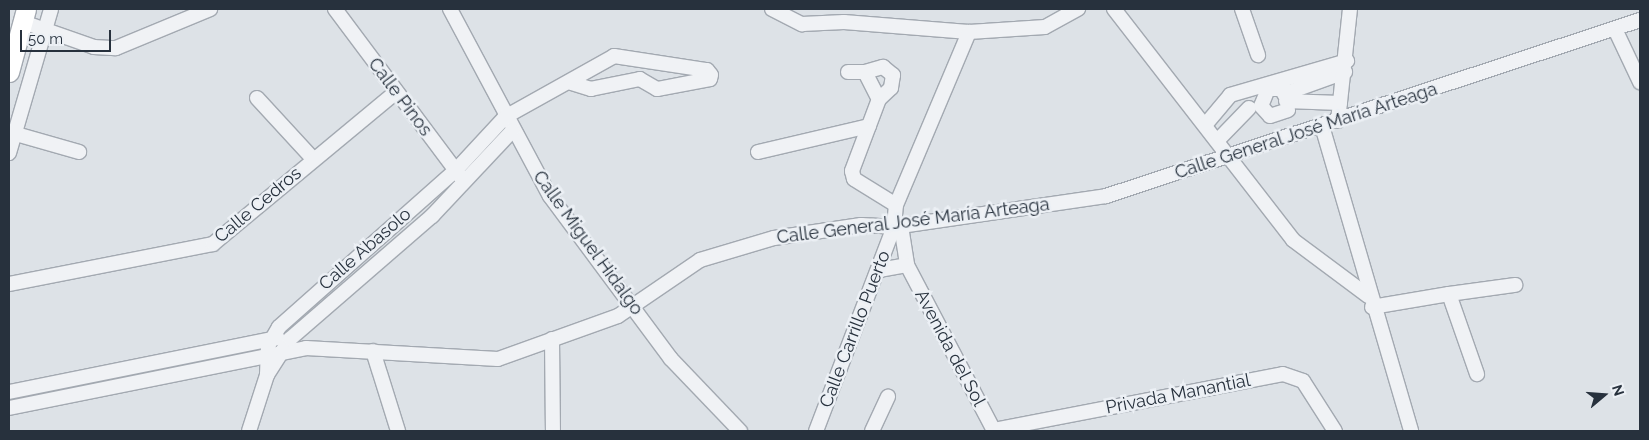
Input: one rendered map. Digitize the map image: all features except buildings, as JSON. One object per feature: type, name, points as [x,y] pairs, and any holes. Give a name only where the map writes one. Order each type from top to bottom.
[{"type":"street","points":[[9,153],[11,133],[51,9]]},
{"type":"street","points":[[9,72],[24,15],[44,30],[94,48],[116,48],[210,9]]},
{"type":"street","name":"Calle Pinos","points":[[335,9],[466,184]]},
{"type":"street","name":"Calle Miguel Hidalgo","points":[[450,9],[504,117],[550,196],[671,359],[740,431]]},
{"type":"street","points":[[772,9],[802,24],[844,22],[969,32],[1045,27],[1078,9]]},
{"type":"street","points":[[1114,9],[1219,139],[1293,240],[1370,302],[1514,285]]},
{"type":"street","points":[[1242,9],[1258,55]]},
{"type":"street","points":[[1338,121],[1346,67],[1350,9]]},
{"type":"street","name":"Calle General José María Arteaga","points":[[9,392],[271,338],[287,345],[306,348],[373,350],[498,359],[618,316],[700,260],[774,238],[861,225],[898,227],[1106,196],[1640,20]]},
{"type":"street","points":[[1615,29],[1640,82]]},
{"type":"street","name":"Calle Carrillo Puerto","points":[[816,431],[879,270],[898,227],[896,204],[969,32]]},
{"type":"street","name":"Calle Abasolo","points":[[267,375],[267,354],[271,338],[295,311],[456,170],[504,117],[571,83],[614,56],[707,70],[711,75],[710,79],[657,89],[640,78],[591,89],[571,83]]},
{"type":"street","points":[[848,72],[864,72],[884,67],[893,75],[891,88],[879,99],[852,171],[854,179],[896,204]]},
{"type":"street","points":[[1219,139],[1259,109],[1268,89],[1284,95],[1346,67]]},
{"type":"street","points":[[864,72],[879,99]]},
{"type":"street","name":"Calle Cedros","points":[[9,284],[213,244],[396,92]]},
{"type":"street","points":[[1206,124],[1224,106],[1230,95],[1284,95],[1340,103]]},
{"type":"street","points":[[1224,106],[1259,109],[1280,116],[1284,95]]},
{"type":"street","points":[[1284,95],[1294,134]]},
{"type":"street","points":[[257,98],[313,159]]},
{"type":"street","points":[[1259,109],[1273,141]]},
{"type":"street","points":[[758,152],[868,126]]},
{"type":"street","points":[[1322,126],[1370,302],[1411,431]]},
{"type":"street","name":"Calle Abasolo","points":[[249,431],[267,375],[287,345],[304,327],[466,184],[512,131]]},
{"type":"street","points":[[11,133],[79,152]]},
{"type":"street","points":[[487,134],[500,146]]},
{"type":"street","points":[[420,201],[432,216]]},
{"type":"street","name":"Avenida del Sol","points":[[898,227],[907,265],[994,431]]},
{"type":"street","points":[[879,270],[907,265]]},
{"type":"street","points":[[1449,294],[1477,374]]},
{"type":"street","points":[[295,311],[304,327]]},
{"type":"street","points":[[552,339],[553,431]]},
{"type":"street","name":"Calle General José María Arteaga","points":[[9,408],[267,354],[287,345]]},
{"type":"street","points":[[373,350],[398,431]]},
{"type":"street","name":"Privada Manantial","points":[[994,431],[1284,374],[1303,381],[1335,431]]},
{"type":"street","points":[[872,431],[888,396]]}]
